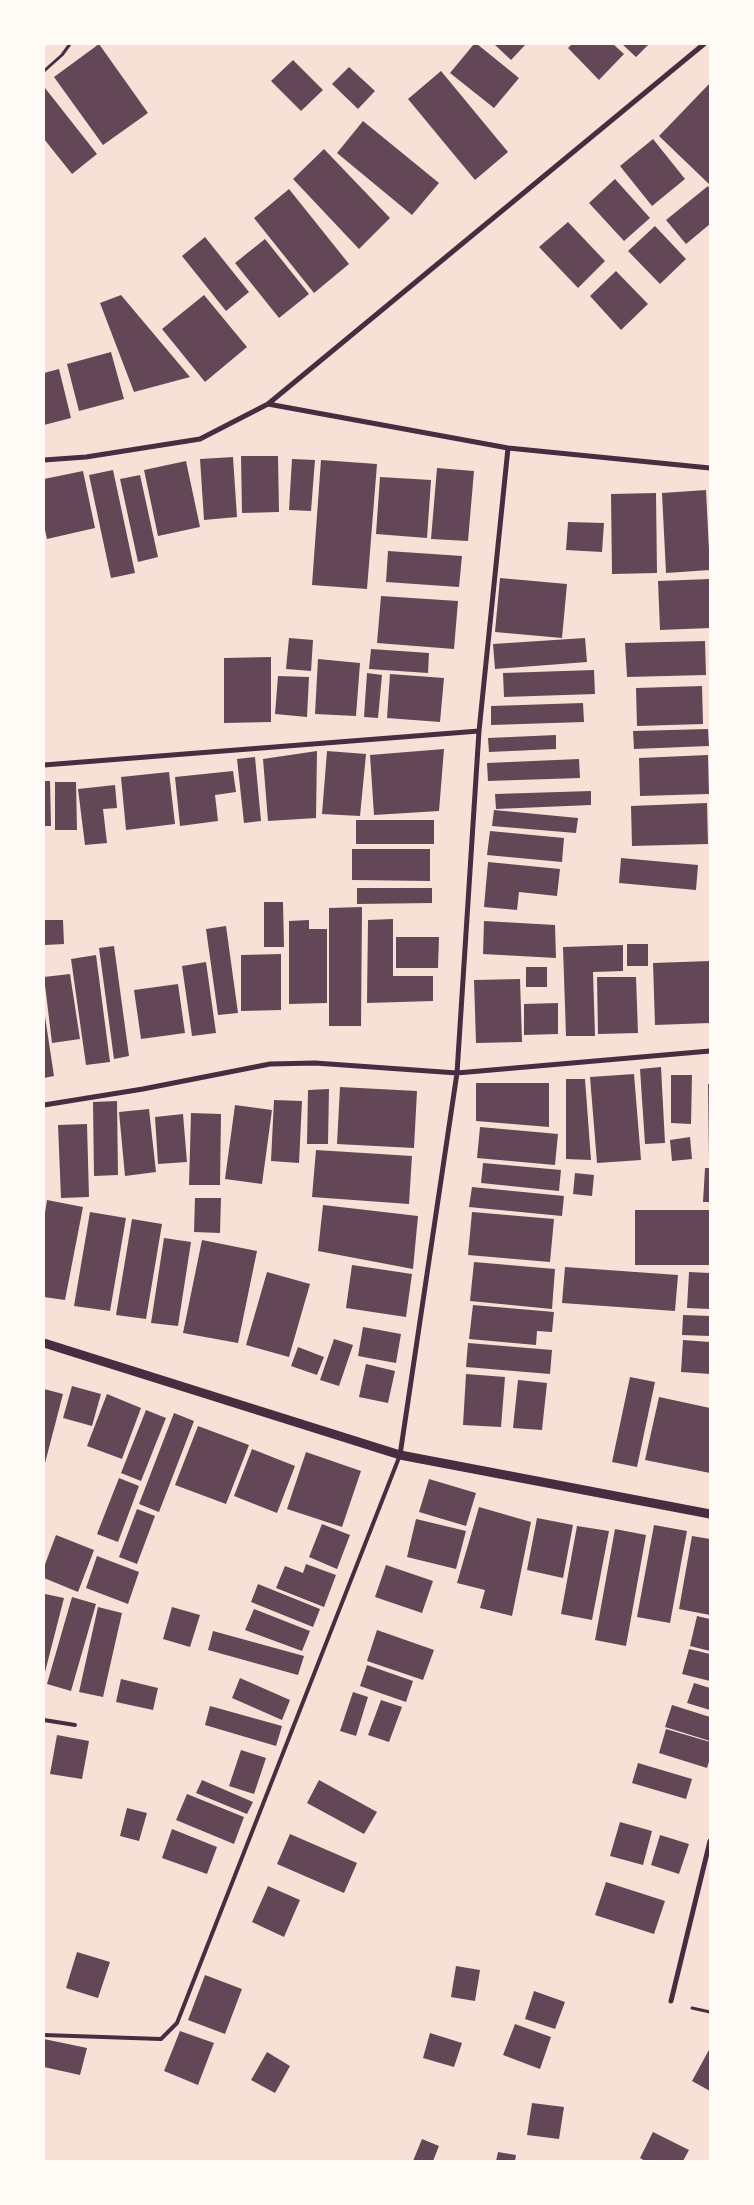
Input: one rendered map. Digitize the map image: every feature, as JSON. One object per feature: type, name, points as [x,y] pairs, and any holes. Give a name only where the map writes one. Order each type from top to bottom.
[{"type":"street","points":[[44,460],[86,457],[200,440],[268,404],[704,44]]},
{"type":"street","points":[[268,404],[508,448],[710,468]]},
{"type":"street","points":[[400,1455],[457,1073],[479,731],[508,448]]},
{"type":"street","points":[[44,765],[479,731]]},
{"type":"street","points":[[44,1105],[143,1090],[270,1064],[315,1062],[457,1073],[710,1051]]},
{"type":"street","points":[[44,1343],[400,1455],[710,1514]]},
{"type":"street","points":[[671,2001],[710,1841]]},
{"type":"lane","points":[[44,2034],[161,2038],[177,2023],[400,1455]]},
{"type":"lane","points":[[44,1720],[75,1725]]},
{"type":"path","points":[[44,71],[62,55],[70,44]]},
{"type":"building","points":[[99,44],[148,113],[103,145],[54,77]]},
{"type":"building","points":[[474,44],[477,44],[519,78],[494,108],[450,73]]},
{"type":"building","points":[[494,44],[526,44],[511,60]]},
{"type":"building","points":[[572,44],[613,44],[624,54],[599,80],[568,48]]},
{"type":"building","points":[[622,44],[649,44],[636,57]]},
{"type":"building","points":[[293,60],[323,90],[301,111],[271,81]]},
{"type":"building","points":[[349,67],[375,91],[358,109],[332,84]]},
{"type":"building","points":[[441,71],[508,152],[475,180],[408,99]]},
{"type":"building","points":[[710,83],[710,185],[659,136]]},
{"type":"building","points":[[45,88],[97,154],[72,174],[44,139]]},
{"type":"building","points":[[363,121],[439,183],[412,215],[337,153]]},
{"type":"building","points":[[653,139],[685,179],[652,206],[620,166]]},
{"type":"building","points":[[324,149],[390,218],[359,249],[293,179]]},
{"type":"building","points":[[615,179],[650,218],[624,241],[589,203]]},
{"type":"building","points":[[708,186],[710,189],[710,224],[686,244],[666,220]]},
{"type":"building","points":[[289,189],[349,264],[314,293],[254,218]]},
{"type":"building","points":[[568,222],[605,261],[578,288],[539,247]]},
{"type":"building","points":[[655,226],[686,259],[660,284],[628,251]]},
{"type":"building","points":[[205,237],[249,292],[226,311],[182,256]]},
{"type":"building","points":[[265,239],[309,294],[279,318],[235,263]]},
{"type":"building","points":[[616,271],[648,304],[621,330],[590,296]]},
{"type":"building","points":[[121,295],[190,377],[134,392],[100,303]]},
{"type":"building","points":[[204,295],[247,347],[205,382],[162,329]]},
{"type":"building","points":[[111,352],[124,399],[79,411],[67,364]]},
{"type":"building","points":[[59,369],[71,418],[44,425],[44,373]]},
{"type":"building","points":[[241,456],[278,456],[279,512],[242,513]]},
{"type":"building","points":[[233,457],[237,517],[204,520],[200,459]]},
{"type":"building","points":[[292,459],[315,460],[311,511],[289,510]]},
{"type":"building","points":[[321,460],[377,464],[367,589],[312,585]]},
{"type":"building","points":[[186,461],[200,527],[158,536],[144,470]]},
{"type":"building","points":[[437,468],[474,471],[468,541],[431,539]]},
{"type":"building","points":[[113,470],[135,573],[111,578],[89,475]]},
{"type":"building","points":[[83,471],[95,528],[47,539],[44,525],[44,479]]},
{"type":"building","points":[[140,475],[158,557],[138,562],[120,479]]},
{"type":"building","points":[[380,477],[431,480],[427,538],[376,534]]},
{"type":"building","points":[[706,490],[710,570],[666,573],[662,493]]},
{"type":"building","points":[[656,493],[657,573],[612,574],[611,494]]},
{"type":"building","points":[[568,522],[604,523],[602,552],[566,550]]},
{"type":"building","points":[[388,551],[462,556],[459,587],[386,582]]},
{"type":"building","points":[[500,578],[567,584],[562,638],[495,632]]},
{"type":"building","points":[[710,579],[710,628],[660,630],[658,581]]},
{"type":"building","points":[[381,596],[458,601],[454,649],[377,643]]},
{"type":"building","points":[[289,638],[313,640],[311,671],[286,669]]},
{"type":"building","points":[[585,638],[587,662],[495,669],[493,644]]},
{"type":"building","points":[[705,641],[706,675],[627,677],[625,643]]},
{"type":"building","points":[[371,649],[429,653],[428,673],[369,669]]},
{"type":"building","points":[[271,657],[271,722],[224,723],[224,658]]},
{"type":"building","points":[[318,659],[360,663],[356,716],[315,714]]},
{"type":"building","points":[[594,670],[595,694],[504,697],[503,673]]},
{"type":"building","points":[[367,673],[382,675],[378,718],[364,717]]},
{"type":"building","points":[[390,674],[444,678],[440,722],[387,718]]},
{"type":"building","points":[[278,676],[309,677],[307,717],[275,714]]},
{"type":"building","points":[[702,686],[703,724],[637,726],[636,688]]},
{"type":"building","points":[[583,703],[584,722],[491,725],[491,706]]},
{"type":"building","points":[[708,729],[709,746],[634,749],[633,731]]},
{"type":"building","points":[[556,735],[556,749],[489,752],[488,738]]},
{"type":"building","points":[[444,749],[439,811],[374,815],[370,755]]},
{"type":"building","points":[[317,751],[316,818],[268,821],[263,759]]},
{"type":"building","points":[[327,751],[366,754],[360,816],[322,814]]},
{"type":"building","points":[[708,755],[709,794],[640,796],[639,758]]},
{"type":"building","points":[[255,757],[261,821],[244,823],[237,759]]},
{"type":"building","points":[[579,759],[580,778],[488,781],[487,763]]},
{"type":"building","points":[[233,771],[236,792],[215,795],[218,821],[180,826],[175,777]]},
{"type":"building","points":[[169,772],[175,824],[126,830],[121,777]]},
{"type":"building","points":[[44,781],[50,781],[51,826],[44,826]]},
{"type":"building","points":[[55,782],[76,782],[77,830],[55,830]]},
{"type":"building","points":[[115,785],[117,808],[103,809],[107,843],[85,845],[78,789]]},
{"type":"building","points":[[591,791],[591,805],[496,809],[495,794]]},
{"type":"building","points":[[707,803],[708,844],[632,846],[631,806]]},
{"type":"building","points":[[494,810],[578,818],[576,833],[492,826]]},
{"type":"building","points":[[356,820],[434,820],[434,844],[356,844]]},
{"type":"building","points":[[490,831],[564,838],[562,862],[487,855]]},
{"type":"building","points":[[352,849],[430,849],[430,881],[352,880]]},
{"type":"building","points":[[621,858],[698,865],[696,890],[619,883]]},
{"type":"building","points":[[488,862],[560,869],[557,896],[519,892],[517,910],[484,907]]},
{"type":"building","points":[[357,888],[432,888],[432,903],[357,904]]},
{"type":"building","points":[[264,902],[283,902],[284,947],[264,947]]},
{"type":"building","points":[[362,907],[361,1026],[329,1026],[329,908]]},
{"type":"building","points":[[393,919],[393,976],[433,976],[433,1001],[367,1003],[368,920]]},
{"type":"building","points":[[44,920],[63,920],[64,944],[45,945]]},
{"type":"building","points":[[309,920],[309,929],[327,929],[327,1003],[289,1004],[289,921]]},
{"type":"building","points":[[484,921],[555,925],[556,958],[483,954]]},
{"type":"building","points":[[226,926],[238,1013],[218,1015],[206,929]]},
{"type":"building","points":[[396,937],[439,937],[438,968],[396,968]]},
{"type":"building","points":[[627,944],[648,944],[648,966],[627,966]]},
{"type":"building","points":[[623,945],[623,971],[593,972],[595,1036],[566,1036],[563,947]]},
{"type":"building","points":[[114,946],[129,1056],[114,1059],[99,948]]},
{"type":"building","points":[[281,954],[281,1010],[241,1011],[241,955]]},
{"type":"building","points":[[96,955],[110,1062],[86,1065],[71,959]]},
{"type":"building","points":[[710,961],[710,1023],[655,1025],[653,963]]},
{"type":"building","points":[[206,962],[216,1033],[192,1036],[182,966]]},
{"type":"building","points":[[526,967],[547,967],[547,987],[526,987]]},
{"type":"building","points":[[70,974],[80,1039],[52,1043],[44,977]]},
{"type":"building","points":[[597,977],[636,977],[638,1033],[598,1034]]},
{"type":"building","points":[[520,979],[522,1042],[476,1043],[474,980]]},
{"type":"building","points":[[178,984],[185,1033],[141,1039],[134,990]]},
{"type":"building","points":[[558,1003],[558,1034],[524,1035],[524,1004]]},
{"type":"building","points":[[44,1010],[54,1076],[44,1078]]},
{"type":"building","points":[[661,1067],[665,1143],[645,1144],[640,1069]]},
{"type":"building","points":[[634,1074],[641,1160],[597,1163],[590,1077]]},
{"type":"building","points":[[671,1075],[692,1075],[691,1124],[671,1123]]},
{"type":"building","points":[[566,1079],[585,1079],[591,1160],[566,1159]]},
{"type":"building","points":[[476,1083],[549,1083],[549,1127],[476,1121]]},
{"type":"building","points":[[708,1084],[710,1084],[710,1161],[709,1161]]},
{"type":"building","points":[[340,1087],[417,1091],[414,1148],[337,1144]]},
{"type":"building","points":[[329,1089],[328,1144],[307,1144],[308,1090]]},
{"type":"building","points":[[274,1100],[302,1101],[299,1163],[271,1161]]},
{"type":"building","points":[[117,1101],[118,1175],[94,1176],[93,1102]]},
{"type":"building","points":[[235,1105],[272,1110],[262,1184],[225,1179]]},
{"type":"building","points":[[149,1109],[156,1172],[125,1176],[119,1112]]},
{"type":"building","points":[[191,1113],[221,1114],[220,1185],[189,1185]]},
{"type":"building","points":[[183,1114],[187,1162],[158,1164],[155,1117]]},
{"type":"building","points":[[87,1124],[89,1197],[61,1198],[58,1125]]},
{"type":"building","points":[[480,1127],[558,1134],[555,1165],[477,1158]]},
{"type":"building","points":[[690,1137],[692,1159],[672,1161],[670,1140]]},
{"type":"building","points":[[316,1150],[412,1156],[409,1204],[312,1197]]},
{"type":"building","points":[[483,1163],[561,1170],[559,1191],[481,1183]]},
{"type":"building","points":[[705,1168],[710,1168],[710,1202],[703,1202]]},
{"type":"building","points":[[575,1173],[594,1175],[592,1196],[573,1194]]},
{"type":"building","points":[[472,1187],[564,1196],[562,1216],[469,1207]]},
{"type":"building","points":[[195,1198],[221,1198],[220,1233],[194,1232]]},
{"type":"building","points":[[47,1200],[83,1207],[65,1300],[44,1297],[44,1219]]},
{"type":"building","points":[[323,1205],[418,1216],[413,1269],[318,1251]]},
{"type":"building","points":[[635,1210],[710,1210],[710,1265],[635,1265]]},
{"type":"building","points":[[90,1212],[126,1218],[110,1311],[74,1306]]},
{"type":"building","points":[[472,1212],[554,1219],[550,1262],[468,1255]]},
{"type":"building","points":[[132,1219],[162,1224],[146,1319],[116,1315]]},
{"type":"building","points":[[164,1238],[191,1242],[178,1326],[151,1323]]},
{"type":"building","points":[[202,1240],[257,1251],[238,1343],[183,1333]]},
{"type":"building","points":[[474,1262],[555,1269],[552,1309],[470,1301]]},
{"type":"building","points":[[352,1265],[412,1274],[406,1317],[346,1308]]},
{"type":"building","points":[[565,1267],[678,1275],[675,1311],[562,1303]]},
{"type":"building","points":[[267,1272],[310,1284],[289,1357],[246,1345]]},
{"type":"building","points":[[689,1272],[710,1273],[710,1309],[687,1308]]},
{"type":"building","points":[[473,1305],[554,1312],[552,1332],[537,1331],[536,1345],[469,1339]]},
{"type":"building","points":[[683,1315],[710,1316],[710,1336],[682,1335]]},
{"type":"building","points":[[363,1327],[401,1334],[396,1363],[358,1356]]},
{"type":"building","points":[[334,1339],[353,1345],[339,1386],[320,1380]]},
{"type":"building","points":[[683,1340],[710,1342],[710,1374],[681,1372]]},
{"type":"building","points":[[468,1343],[552,1350],[550,1374],[466,1367]]},
{"type":"building","points":[[298,1347],[324,1357],[317,1375],[291,1366]]},
{"type":"building","points":[[366,1364],[395,1371],[388,1403],[359,1397]]},
{"type":"building","points":[[466,1374],[505,1377],[501,1427],[463,1425]]},
{"type":"building","points":[[630,1377],[655,1382],[637,1467],[612,1462]]},
{"type":"building","points":[[518,1380],[547,1383],[542,1430],[513,1428]]},
{"type":"building","points":[[72,1386],[101,1394],[92,1426],[63,1418]]},
{"type":"building","points":[[44,1389],[63,1394],[44,1467]]},
{"type":"building","points":[[107,1394],[141,1408],[122,1459],[87,1446]]},
{"type":"building","points":[[659,1397],[710,1408],[710,1473],[645,1460]]},
{"type":"building","points":[[146,1410],[166,1418],[141,1481],[121,1473]]},
{"type":"building","points":[[174,1413],[194,1421],[159,1512],[139,1504]]},
{"type":"building","points":[[198,1426],[249,1445],[226,1504],[175,1485]]},
{"type":"building","points":[[252,1449],[295,1466],[277,1513],[234,1496]]},
{"type":"building","points":[[306,1452],[361,1471],[342,1527],[287,1509]]},
{"type":"building","points":[[119,1478],[139,1486],[118,1542],[97,1534]]},
{"type":"building","points":[[429,1479],[476,1493],[466,1526],[419,1512]]},
{"type":"building","points":[[479,1507],[531,1522],[512,1616],[480,1608],[485,1590],[457,1583]]},
{"type":"building","points":[[137,1509],[155,1516],[137,1564],[119,1557]]},
{"type":"building","points":[[537,1518],[573,1525],[563,1578],[527,1570]]},
{"type":"building","points":[[416,1519],[466,1531],[456,1569],[407,1557]]},
{"type":"building","points":[[322,1524],[350,1535],[337,1569],[309,1557]]},
{"type":"building","points":[[654,1525],[687,1531],[670,1623],[637,1617]]},
{"type":"building","points":[[577,1526],[609,1531],[592,1620],[561,1614]]},
{"type":"building","points":[[615,1529],[646,1535],[626,1646],[595,1640]]},
{"type":"building","points":[[56,1535],[94,1550],[78,1592],[44,1578],[44,1567]]},
{"type":"building","points":[[692,1536],[710,1539],[710,1615],[679,1609]]},
{"type":"building","points":[[97,1556],[139,1572],[128,1604],[86,1588]]},
{"type":"building","points":[[306,1564],[336,1575],[324,1607],[276,1588],[285,1566],[303,1573]]},
{"type":"building","points":[[386,1565],[433,1581],[422,1613],[375,1597]]},
{"type":"building","points":[[258,1584],[320,1609],[313,1627],[251,1602]]},
{"type":"building","points":[[45,1594],[64,1598],[44,1676],[44,1599]]},
{"type":"building","points":[[72,1597],[96,1604],[71,1691],[47,1684]]},
{"type":"building","points":[[98,1607],[122,1613],[103,1697],[79,1692]]},
{"type":"building","points":[[172,1607],[200,1615],[190,1647],[163,1639]]},
{"type":"building","points":[[254,1609],[310,1631],[302,1651],[245,1630]]},
{"type":"building","points":[[697,1616],[710,1619],[710,1651],[690,1646]]},
{"type":"building","points":[[377,1630],[434,1650],[423,1680],[367,1661]]},
{"type":"building","points":[[213,1631],[304,1656],[298,1675],[208,1650]]},
{"type":"building","points":[[689,1649],[710,1654],[710,1681],[682,1674]]},
{"type":"building","points":[[367,1665],[413,1681],[406,1702],[360,1686]]},
{"type":"building","points":[[240,1678],[290,1700],[282,1720],[232,1698]]},
{"type":"building","points":[[121,1679],[158,1688],[153,1710],[116,1702]]},
{"type":"building","points":[[694,1683],[710,1688],[710,1710],[687,1703]]},
{"type":"building","points":[[353,1692],[368,1697],[356,1736],[340,1731]]},
{"type":"building","points":[[381,1700],[402,1707],[389,1742],[368,1735]]},
{"type":"building","points":[[672,1705],[710,1717],[710,1741],[665,1727]]},
{"type":"building","points":[[210,1706],[282,1726],[276,1746],[205,1725]]},
{"type":"building","points":[[666,1729],[710,1742],[710,1758],[707,1768],[659,1753]]},
{"type":"building","points":[[57,1735],[89,1741],[82,1779],[50,1774]]},
{"type":"building","points":[[241,1750],[266,1758],[254,1794],[229,1786]]},
{"type":"building","points":[[638,1763],[692,1779],[686,1799],[632,1783]]},
{"type":"building","points":[[202,1780],[253,1802],[247,1814],[196,1793]]},
{"type":"building","points":[[319,1780],[377,1812],[364,1834],[307,1803]]},
{"type":"building","points":[[187,1794],[244,1817],[234,1844],[176,1820]]},
{"type":"building","points":[[127,1808],[147,1813],[139,1841],[120,1836]]},
{"type":"building","points":[[620,1822],[652,1831],[643,1865],[610,1856]]},
{"type":"building","points":[[172,1829],[217,1847],[207,1874],[162,1858]]},
{"type":"building","points":[[290,1834],[357,1863],[344,1893],[277,1864]]},
{"type":"building","points":[[660,1835],[689,1844],[679,1874],[651,1865]]},
{"type":"building","points":[[606,1882],[665,1901],[654,1934],[595,1915]]},
{"type":"building","points":[[268,1886],[300,1900],[284,1937],[252,1922]]},
{"type":"building","points":[[77,1952],[110,1962],[98,1998],[66,1988]]},
{"type":"building","points":[[456,1966],[480,1970],[475,2001],[451,1997]]},
{"type":"building","points":[[205,1975],[242,1989],[225,2034],[188,2020]]},
{"type":"building","points":[[534,1991],[565,2002],[555,2029],[525,2019]]},
{"type":"building","points":[[515,2024],[551,2037],[540,2069],[503,2055]]},
{"type":"building","points":[[180,2031],[214,2043],[198,2085],[164,2071]]},
{"type":"building","points":[[430,2033],[462,2043],[454,2067],[423,2058]]},
{"type":"building","points":[[44,2039],[87,2048],[80,2075],[44,2067]]},
{"type":"building","points":[[710,2048],[710,2091],[692,2081]]},
{"type":"building","points":[[267,2052],[290,2066],[275,2093],[251,2080]]},
{"type":"building","points":[[532,2103],[564,2107],[559,2139],[527,2135]]},
{"type":"building","points":[[653,2132],[689,2150],[683,2161],[645,2161],[640,2158]]},
{"type":"building","points":[[422,2139],[439,2146],[433,2161],[413,2161]]},
{"type":"building","points":[[498,2152],[516,2155],[515,2161],[496,2161]]}]
